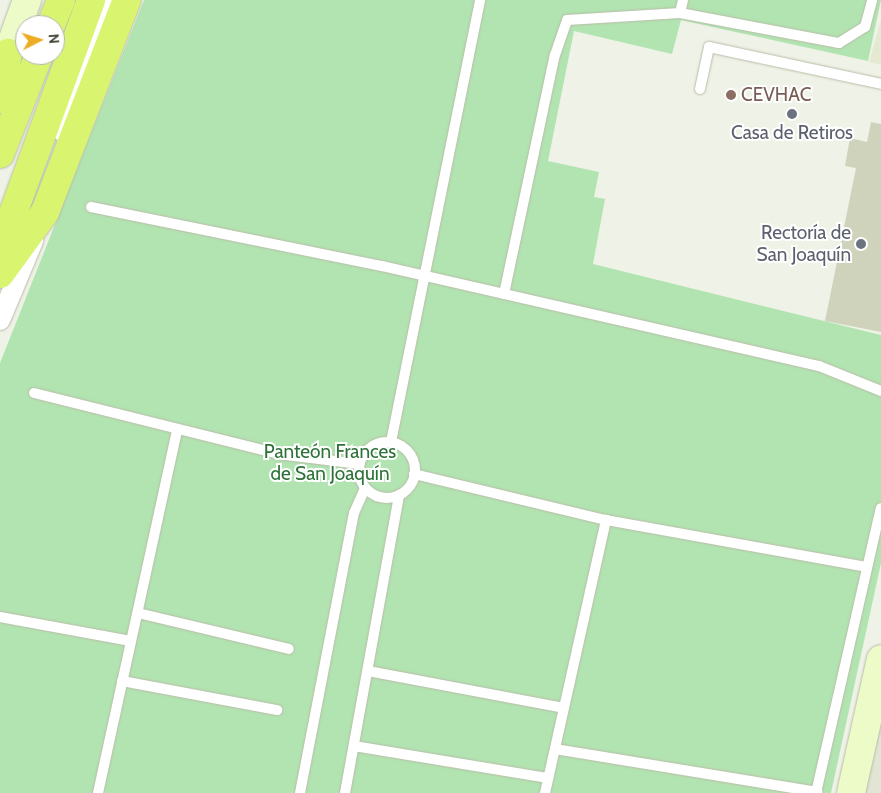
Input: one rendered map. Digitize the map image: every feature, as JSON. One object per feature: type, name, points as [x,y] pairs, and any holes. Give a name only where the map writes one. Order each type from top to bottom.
[{"type":"highway","points":[[56,15],[61,0]]},
{"type":"highway","points":[[0,249],[91,0]]},
{"type":"highway","points":[[0,274],[38,223],[127,0]]},
{"type":"highway","points":[[0,99],[4,64]]},
{"type":"highway","points":[[0,154],[36,65]]},
{"type":"street","points":[[4,64],[27,0]]},
{"type":"street","points":[[0,320],[38,223],[109,0]]},
{"type":"street","points":[[851,793],[878,691],[881,659]]},
{"type":"lane","points":[[391,442],[480,0]]},
{"type":"lane","points":[[680,13],[683,0]]},
{"type":"lane","points":[[504,294],[560,35],[567,20],[680,13],[839,43],[865,27],[872,0]]},
{"type":"lane","points":[[700,89],[710,47],[881,84]]},
{"type":"lane","points":[[91,207],[424,275],[819,366],[881,391]]},
{"type":"lane","points":[[34,392],[177,431],[278,454],[359,464]]},
{"type":"lane","points":[[98,793],[177,431]]},
{"type":"lane","points":[[300,793],[354,512],[365,488],[359,464],[370,446],[391,442],[409,453],[414,474]]},
{"type":"lane","points":[[344,793],[368,671],[398,495],[414,474]]},
{"type":"lane","points":[[414,474],[606,520],[868,567]]},
{"type":"lane","points":[[365,488],[375,495],[398,495]]},
{"type":"lane","points":[[554,749],[816,792],[881,508]]},
{"type":"lane","points":[[545,793],[606,520]]},
{"type":"lane","points":[[138,613],[289,649]]},
{"type":"lane","points":[[0,617],[131,641]]},
{"type":"lane","points":[[368,671],[564,708]]},
{"type":"lane","points":[[122,680],[277,710]]},
{"type":"lane","points":[[354,746],[548,778]]},
{"type":"shaded area","points":[[881,20],[881,65],[869,62]]},
{"type":"shaded area","points":[[881,722],[881,793],[864,793]]},
{"type":"green space","name":"Panteón Frances de San Joaquín","points":[[144,0],[881,0],[868,61],[681,20],[672,54],[574,31],[548,161],[599,172],[594,197],[605,199],[593,264],[881,335],[881,563],[831,793],[0,793],[0,363]]},
{"type":"building","name":"Rectoría de San Joaquín","points":[[871,122],[881,124],[881,332],[825,321],[856,168],[845,166],[850,138],[867,142]]},
{"type":"place","name":"CEVHAC","points":[[731,95]]},
{"type":"place","name":"Casa de Retiros","points":[[792,114]]},
{"type":"place","name":"Rectoría de San Joaquín","points":[[861,244]]}]
